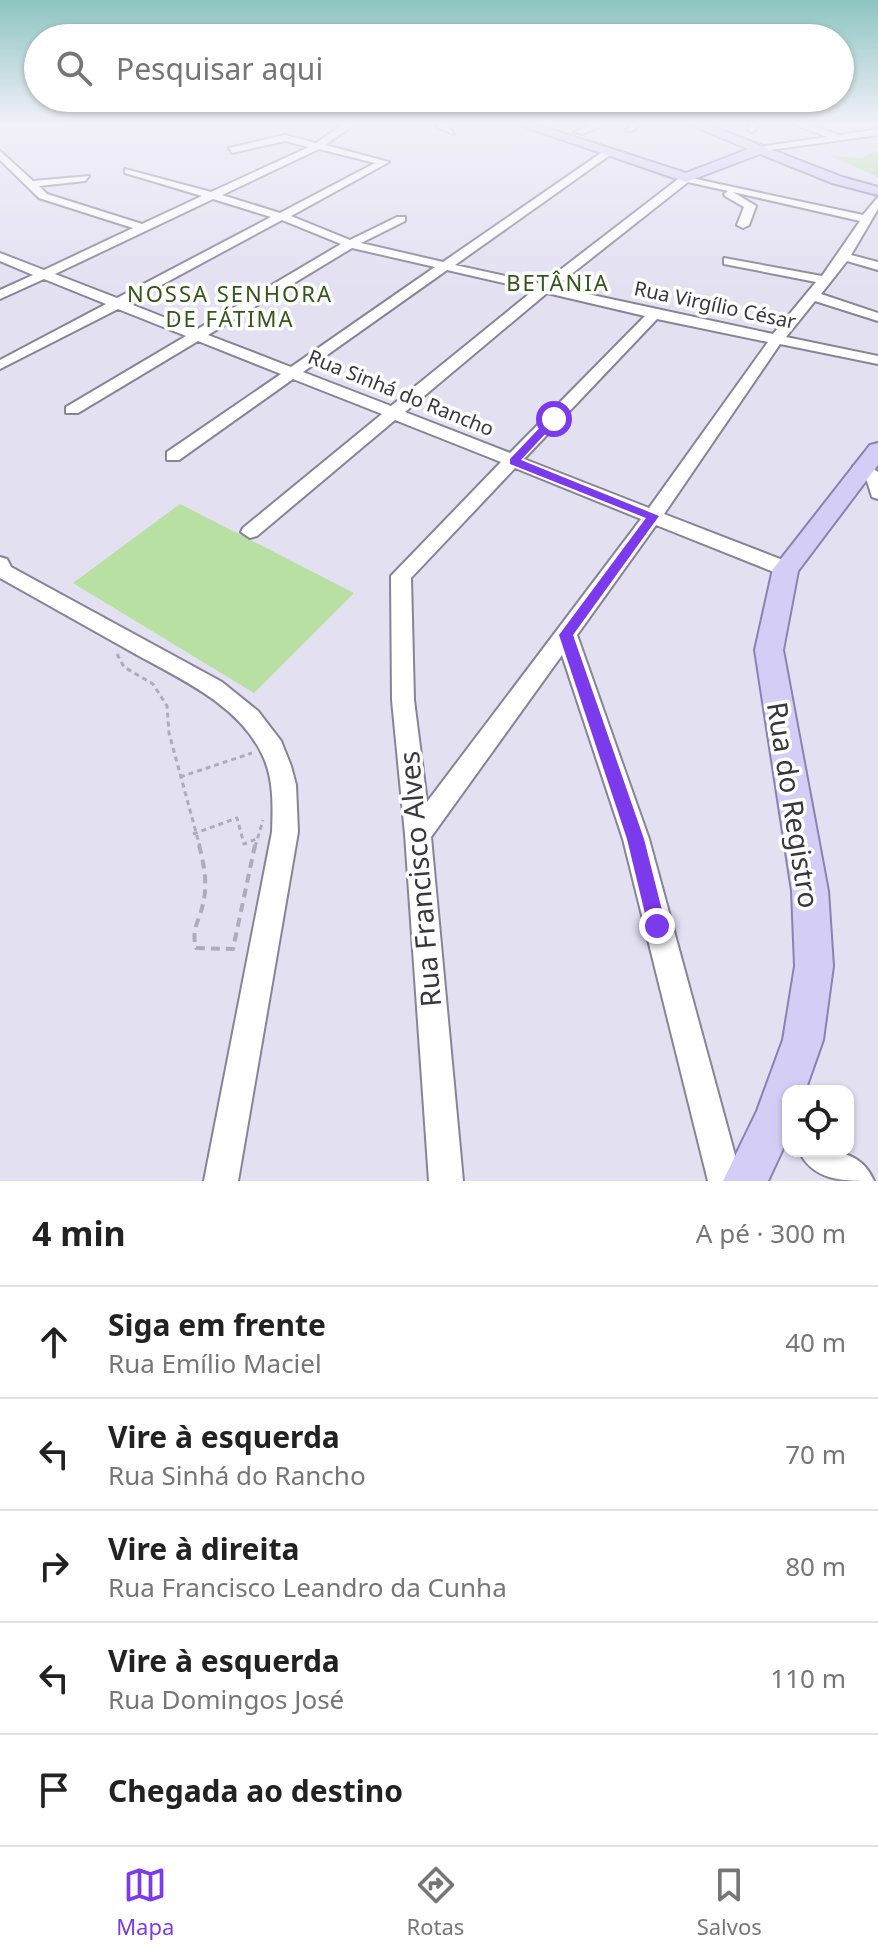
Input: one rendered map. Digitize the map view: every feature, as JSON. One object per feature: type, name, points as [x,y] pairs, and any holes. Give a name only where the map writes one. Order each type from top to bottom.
[{"type":"main road","points":[[840,178],[878,191]]},
{"type":"main road","name":"Rua do Registro","points":[[745,1181],[781,1126],[803,1040],[814,966],[810,891],[769,650],[786,569],[873,470]]},
{"type":"street","points":[[25,178],[43,196],[140,227]]},
{"type":"street","points":[[31,184],[84,178]]},
{"type":"street","name":"Rua Virgílio César","points":[[155,178],[283,217],[350,244],[654,314],[878,360]]},
{"type":"street","points":[[0,295],[247,178]]},
{"type":"street","points":[[1,365],[354,178]]},
{"type":"street","points":[[173,456],[572,178]]},
{"type":"street","points":[[686,178],[864,219]]},
{"type":"street","points":[[250,532],[686,178]]},
{"type":"street","points":[[721,186],[725,193],[750,206],[743,225]]},
{"type":"street","points":[[418,834],[653,516],[777,339],[844,257],[878,200]]},
{"type":"street","points":[[72,410],[350,244],[401,219]]},
{"type":"street","name":"Rua Sinhá do Rancho","points":[[0,257],[786,569]]},
{"type":"street","points":[[844,257],[878,266]]},
{"type":"street","points":[[728,261],[823,280]]},
{"type":"street","points":[[762,281],[812,294],[878,317]]},
{"type":"street","points":[[514,461],[654,314]]},
{"type":"street","name":"Rua Francisco Alves","points":[[446,1181],[418,834],[403,700],[401,576],[514,461]]},
{"type":"street","points":[[1,571],[214,688],[241,708],[279,762],[287,794],[285,832],[221,1181]]},
{"type":"street","points":[[566,635],[636,839],[725,1181]]},
{"type":"street","points":[[824,1157],[857,1181]]},
{"type":"path","points":[[122,637],[117,659],[153,684],[167,706],[193,834],[206,871],[203,905],[192,933],[196,948],[202,951],[233,949],[256,839],[266,815],[287,794]]},
{"type":"path","points":[[180,777],[271,747]]},
{"type":"path","points":[[193,834],[237,818],[244,844],[256,839]]},
{"type":"green space","points":[[180,504],[354,593],[254,693],[73,583]]},
{"type":"district","name":"BETÂNIA","points":[[558,283]]},
{"type":"district","name":"NOSSA SENHORA DE FÁTIMA","points":[[230,306]]},
{"type":"route","points":[[554,419],[514,461],[653,516],[566,635],[636,839],[657,926]]}]
